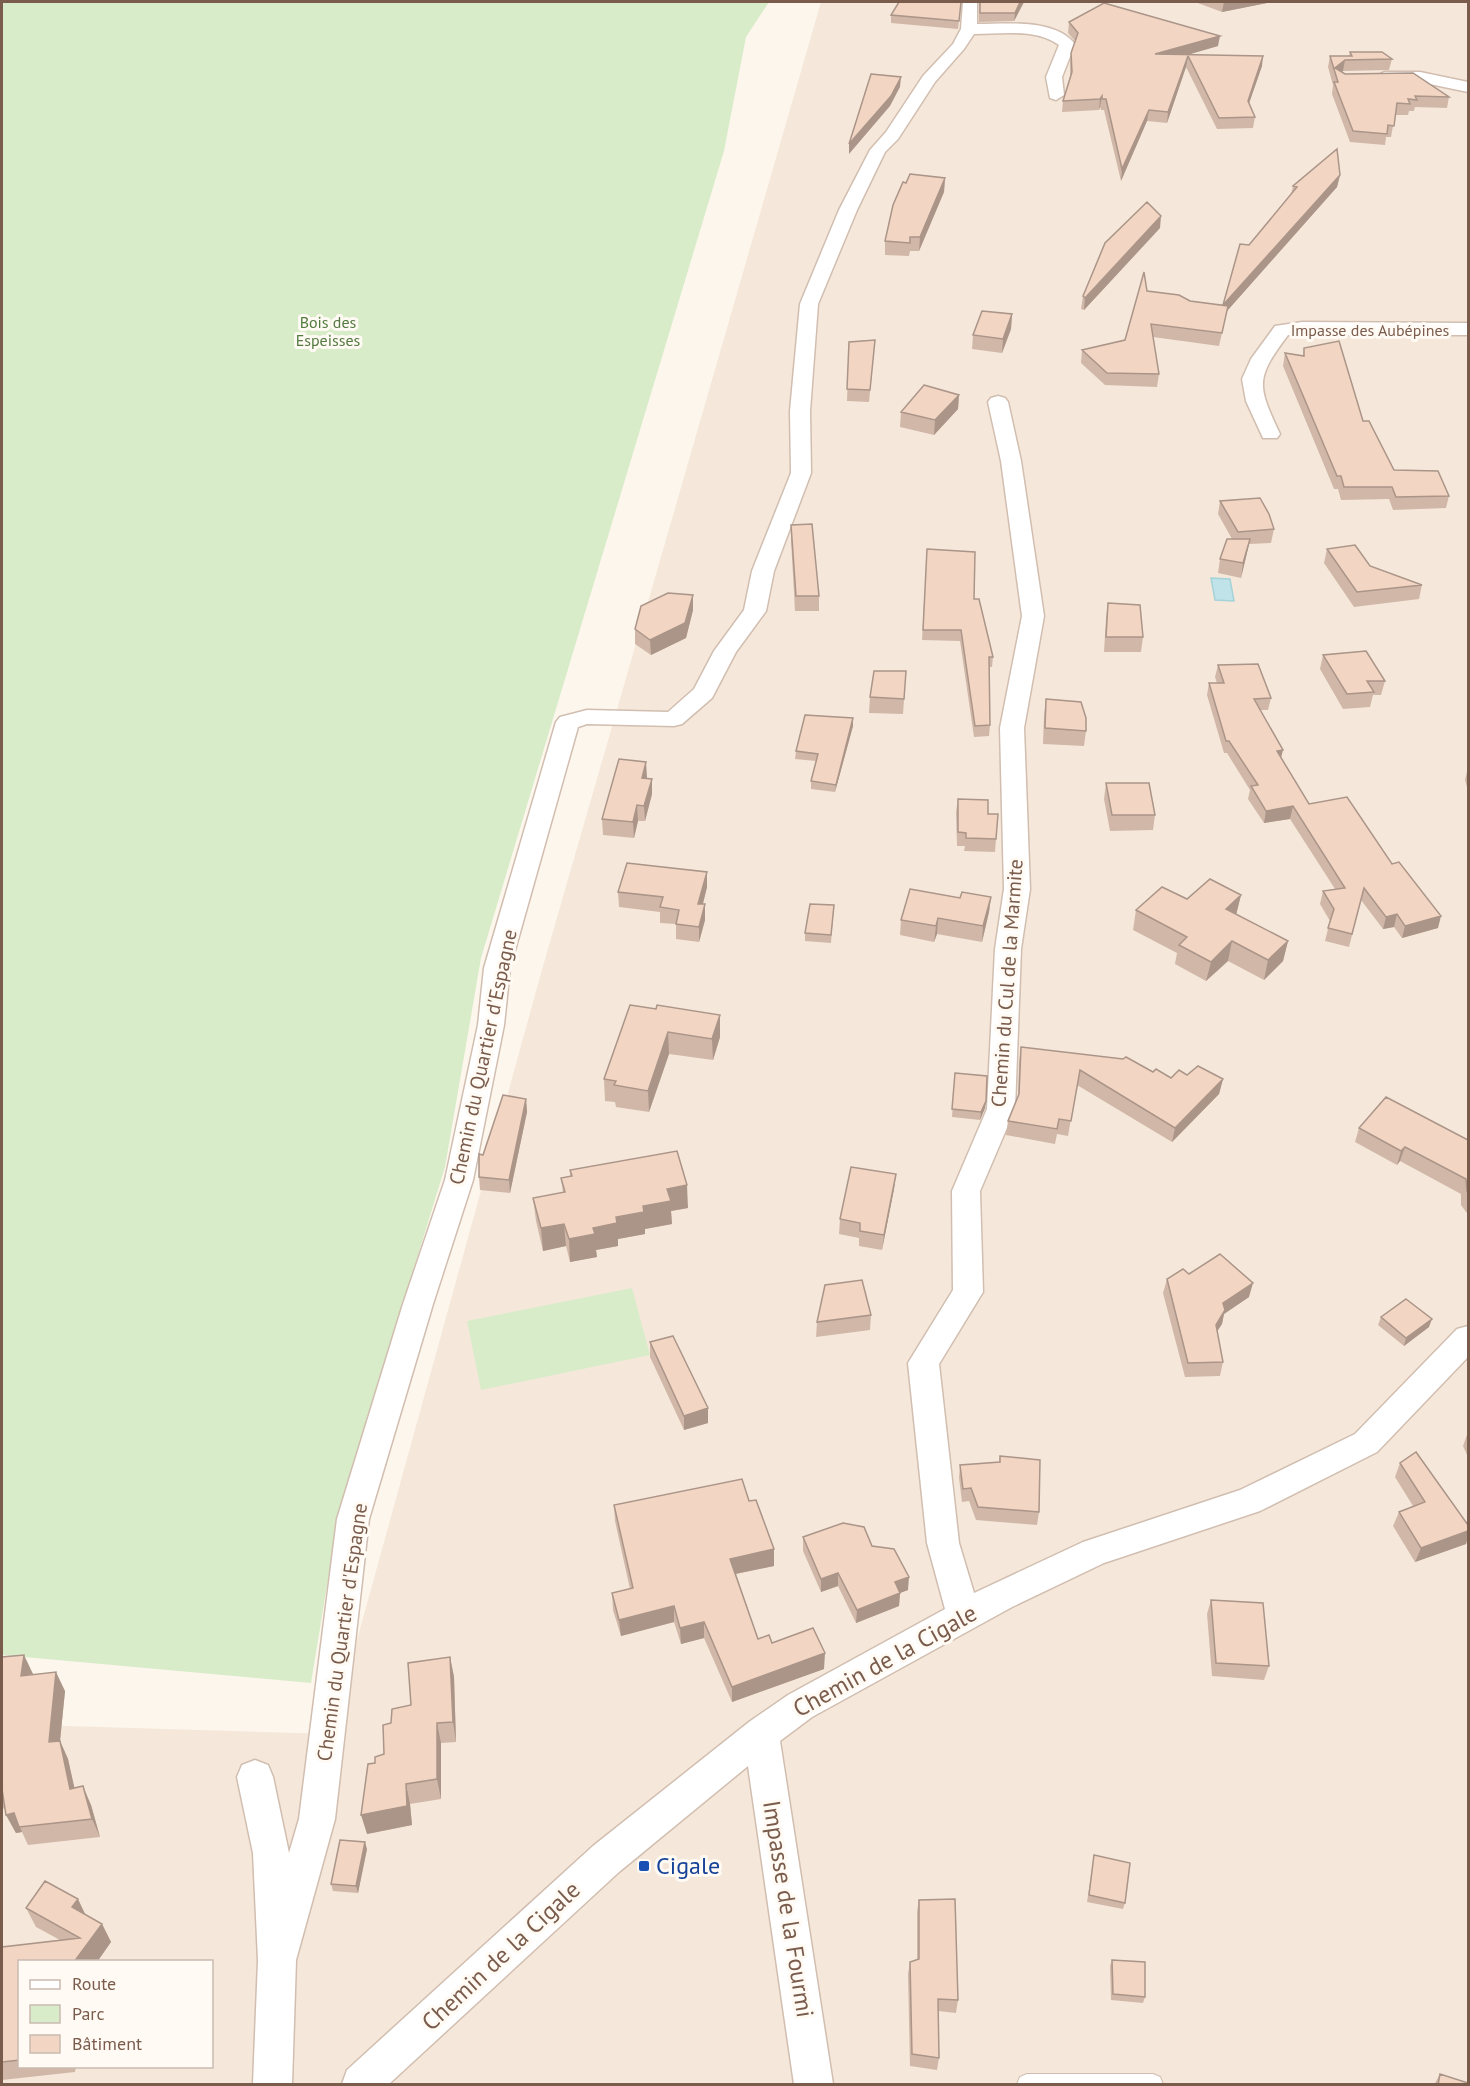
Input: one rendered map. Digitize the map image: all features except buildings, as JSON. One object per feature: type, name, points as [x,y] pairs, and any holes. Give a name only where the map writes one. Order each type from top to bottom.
[{"type":"street","points":[[970,2],[969,29],[1048,32],[1061,37],[1067,44],[1054,77],[1056,95]]},
{"type":"street","name":"Chemin du Quartier d'Espagne","points":[[277,1960],[317,1819],[353,1519],[418,1304],[459,1180],[491,1025],[497,968],[568,722],[587,717],[674,719],[704,693],[725,651],[755,611],[763,571],[801,473],[800,411],[809,304],[848,210],[878,150],[892,135],[929,79],[959,46],[969,29]]},
{"type":"street","points":[[1370,77],[1419,77],[1468,87]]},
{"type":"street","name":"Impasse des Aubépines","points":[[1270,434],[1252,396],[1251,380],[1255,365],[1282,330],[1302,328],[1468,329]]},
{"type":"street","name":"Chemin du Cul de la Marmite","points":[[964,1617],[944,1543],[923,1363],[968,1292],[966,1191],[1001,1110],[1008,949],[1017,889],[1012,728],[1033,616],[1011,461],[998,402]]},
{"type":"street","name":"Chemin de la Cigale","points":[[361,2085],[606,1859],[761,1734],[801,1706],[1000,1596],[1095,1552],[1249,1501],[1366,1443],[1468,1338]]},
{"type":"street","name":"Impasse de la Fourmi","points":[[761,1734],[814,2085]]},
{"type":"street","points":[[255,1777],[271,1853],[277,1960],[272,2085]]},
{"type":"lane","points":[[1027,2085],[1153,2085]]},
{"type":"shaded area","points":[[821,2],[1468,2],[1468,2084],[2,2084],[2,1724],[331,1734],[543,966]]},
{"type":"green space","name":"Bois des Espeisses","points":[[2,2],[769,2],[746,37],[724,151],[481,958],[445,1167],[339,1512],[311,1683],[2,1655]]},
{"type":"green space","points":[[632,1288],[650,1355],[481,1390],[467,1321]]},
{"type":"water","points":[[1211,578],[1230,579],[1234,601],[1215,600]]},
{"type":"place","name":"Cigale","points":[[644,1866]]}]
